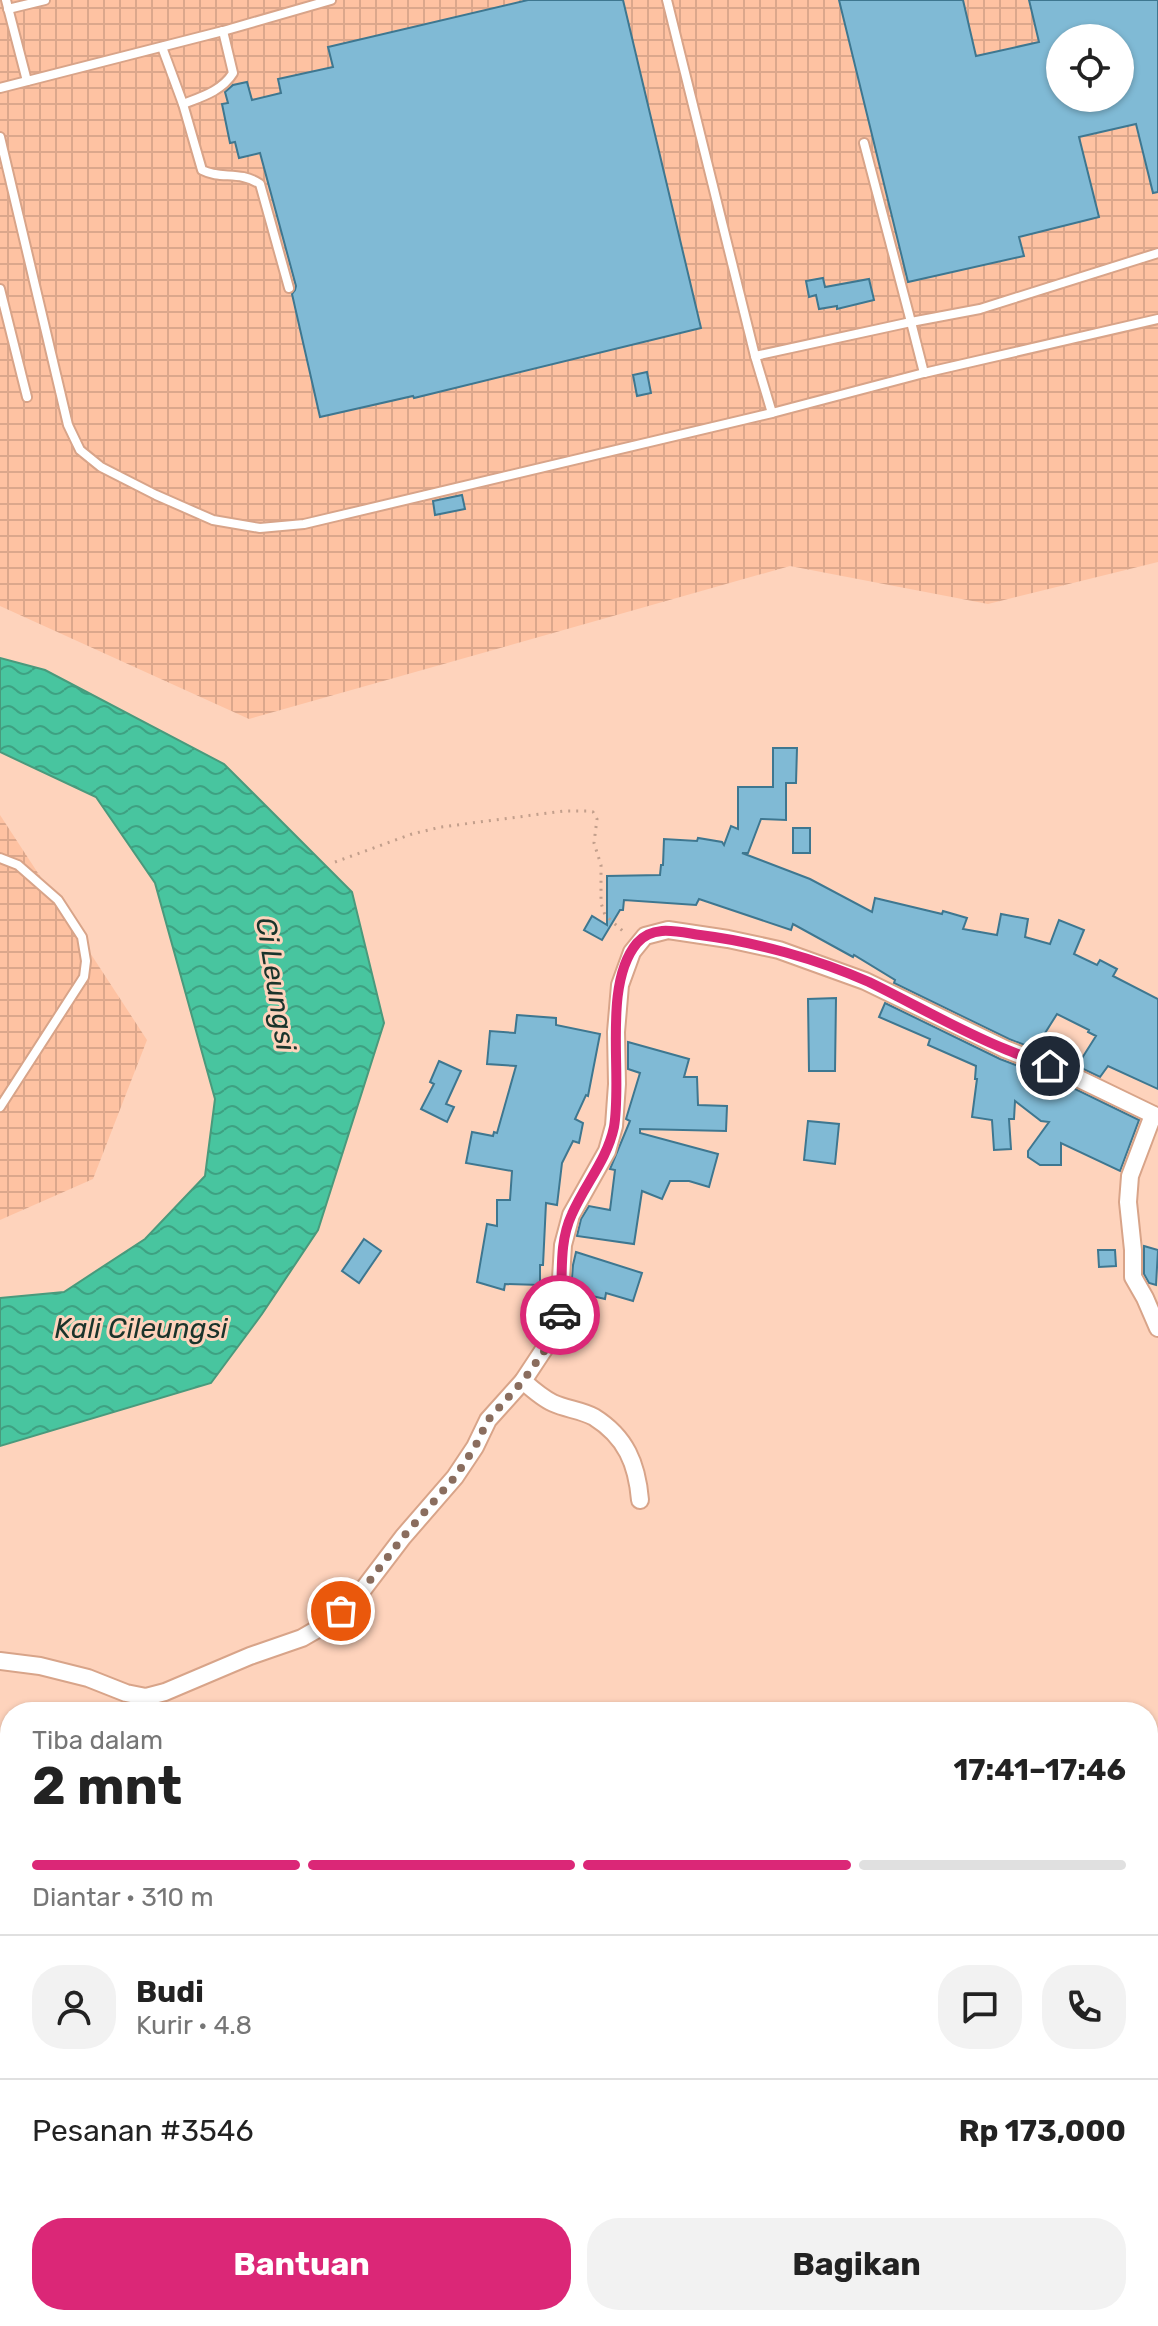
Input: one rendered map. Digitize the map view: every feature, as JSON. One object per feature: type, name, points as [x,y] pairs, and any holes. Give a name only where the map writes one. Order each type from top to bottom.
[{"type":"street","points":[[0,1661],[40,1666],[146,1697],[175,1689],[250,1656],[302,1638],[328,1623],[355,1600],[403,1537],[455,1477],[488,1420],[523,1381],[558,1328],[563,1245],[571,1215],[607,1151],[614,1126],[620,985],[637,943],[645,936],[668,930],[779,950],[865,981],[1005,1049],[1069,1074],[1156,1116],[1130,1176],[1128,1202],[1133,1277],[1158,1328]]},
{"type":"street","points":[[523,1381],[544,1398],[594,1417],[611,1431],[634,1462],[640,1500]]},
{"type":"lane","points":[[27,81],[7,5],[45,0]]},
{"type":"lane","points":[[0,88],[331,0]]},
{"type":"lane","points":[[667,0],[755,356],[772,413]]},
{"type":"lane","points":[[183,104],[216,90],[228,82],[233,73],[223,31]]},
{"type":"lane","points":[[162,47],[202,170],[212,174],[236,174],[260,184],[289,288]]},
{"type":"lane","points":[[0,137],[68,425],[80,450],[101,467],[213,520],[260,528],[304,524],[1158,319]]},
{"type":"lane","points":[[864,143],[924,373]]},
{"type":"lane","points":[[755,356],[980,309],[1158,253]]},
{"type":"lane","points":[[0,289],[27,397]]},
{"type":"lane","points":[[0,858],[18,865],[58,900],[82,937],[86,961],[84,977],[0,1107]]},
{"type":"path","points":[[335,862],[412,834],[441,827],[553,812],[593,812],[597,819],[594,843],[601,865],[601,903],[605,915],[637,943]]},
{"type":"shaded area","points":[[0,0],[1158,0],[1158,562],[988,604],[790,566],[249,719],[0,606]]},
{"type":"shaded area","points":[[0,815],[147,1040],[93,1179],[0,1220]]},
{"type":"water","points":[[0,658],[45,670],[224,764],[352,892],[384,1023],[318,1230],[211,1383],[0,1446],[0,1298],[64,1292],[145,1239],[205,1176],[215,1099],[155,883],[96,797],[0,752]]},
{"type":"building","points":[[528,0],[623,0],[701,328],[414,398],[320,417],[292,294],[296,286],[260,153],[239,158],[235,142],[230,143],[222,104],[228,103],[225,92],[233,85],[247,82],[252,100],[281,93],[278,79],[333,67],[328,47]]},
{"type":"building","points":[[839,0],[963,0],[976,56],[1039,42],[1029,0],[1158,0],[1158,192],[1153,193],[1136,124],[1079,137],[1099,217],[1019,237],[1024,256],[908,282]]},
{"type":"building","points":[[823,278],[825,287],[869,279],[874,300],[837,309],[837,306],[819,309],[816,295],[809,297],[806,281]]},
{"type":"building","points":[[647,372],[651,393],[637,396],[633,375]]},
{"type":"building","points":[[462,495],[465,509],[435,515],[433,501]]},
{"type":"building","points":[[773,748],[797,748],[796,783],[786,783],[786,820],[761,819],[748,853],[742,853],[810,879],[872,912],[875,898],[967,918],[963,929],[997,935],[1001,914],[1028,919],[1025,937],[1050,944],[1059,920],[1084,930],[1074,954],[1097,965],[1100,960],[1117,969],[1113,976],[1158,999],[1158,1089],[1108,1066],[1100,1077],[1077,1066],[1096,1036],[1057,1014],[1035,1049],[894,983],[895,980],[854,955],[793,924],[791,930],[699,899],[696,905],[624,900],[623,910],[620,910],[602,940],[584,930],[592,916],[607,925],[607,876],[660,875],[664,839],[697,841],[698,838],[724,845],[731,826],[738,829],[738,787],[773,787]]},
{"type":"building","points":[[793,828],[810,828],[810,853],[793,853]]},
{"type":"building","points":[[836,998],[835,1071],[809,1071],[808,999]]},
{"type":"building","points":[[885,1003],[1000,1059],[1065,1084],[1139,1120],[1120,1171],[1061,1143],[1061,1165],[1040,1165],[1028,1157],[1028,1151],[1049,1122],[1041,1121],[1015,1101],[1014,1119],[1009,1119],[1011,1149],[994,1150],[992,1120],[972,1117],[976,1066],[928,1045],[930,1039],[879,1017]]},
{"type":"building","points":[[517,1015],[556,1018],[556,1025],[600,1034],[588,1096],[575,1119],[583,1123],[579,1143],[573,1141],[562,1163],[557,1205],[546,1203],[540,1285],[505,1284],[504,1290],[477,1282],[487,1224],[497,1226],[497,1200],[510,1200],[512,1171],[466,1163],[472,1132],[493,1136],[494,1132],[497,1133],[516,1066],[487,1064],[490,1031],[515,1033]]},
{"type":"building","points":[[628,1042],[689,1059],[684,1077],[697,1077],[698,1105],[727,1106],[726,1131],[640,1129],[640,1133],[718,1154],[709,1187],[689,1181],[670,1181],[662,1199],[642,1191],[634,1244],[577,1236],[581,1219],[589,1206],[610,1210],[615,1170],[610,1169],[630,1121],[626,1119],[640,1073],[628,1069]]},
{"type":"building","points":[[439,1061],[461,1071],[446,1104],[454,1107],[447,1122],[421,1109],[434,1084],[430,1082]]},
{"type":"building","points":[[808,1121],[839,1124],[835,1164],[804,1160]]},
{"type":"building","points":[[364,1239],[381,1251],[359,1283],[342,1271]]},
{"type":"building","points":[[1144,1246],[1158,1250],[1156,1285],[1149,1283],[1144,1274]]},
{"type":"building","points":[[1098,1250],[1115,1250],[1116,1266],[1099,1267]]},
{"type":"building","points":[[576,1252],[642,1273],[633,1301],[606,1293],[605,1299],[571,1291]]},
{"type":"way so far","points":[[341,1611],[355,1600],[403,1537],[455,1477],[488,1420],[523,1381],[545,1350],[558,1328],[560,1315]]},
{"type":"route","points":[[560,1315],[563,1245],[571,1215],[607,1151],[614,1126],[620,985],[632,952],[645,936],[668,930],[779,950],[865,981],[1005,1049],[1050,1066]]},
{"type":"water label","name":"Ci Leungsi","points":[[276,984]]},
{"type":"water label","name":"Kali Cileungsi","points":[[141,1328]]}]
